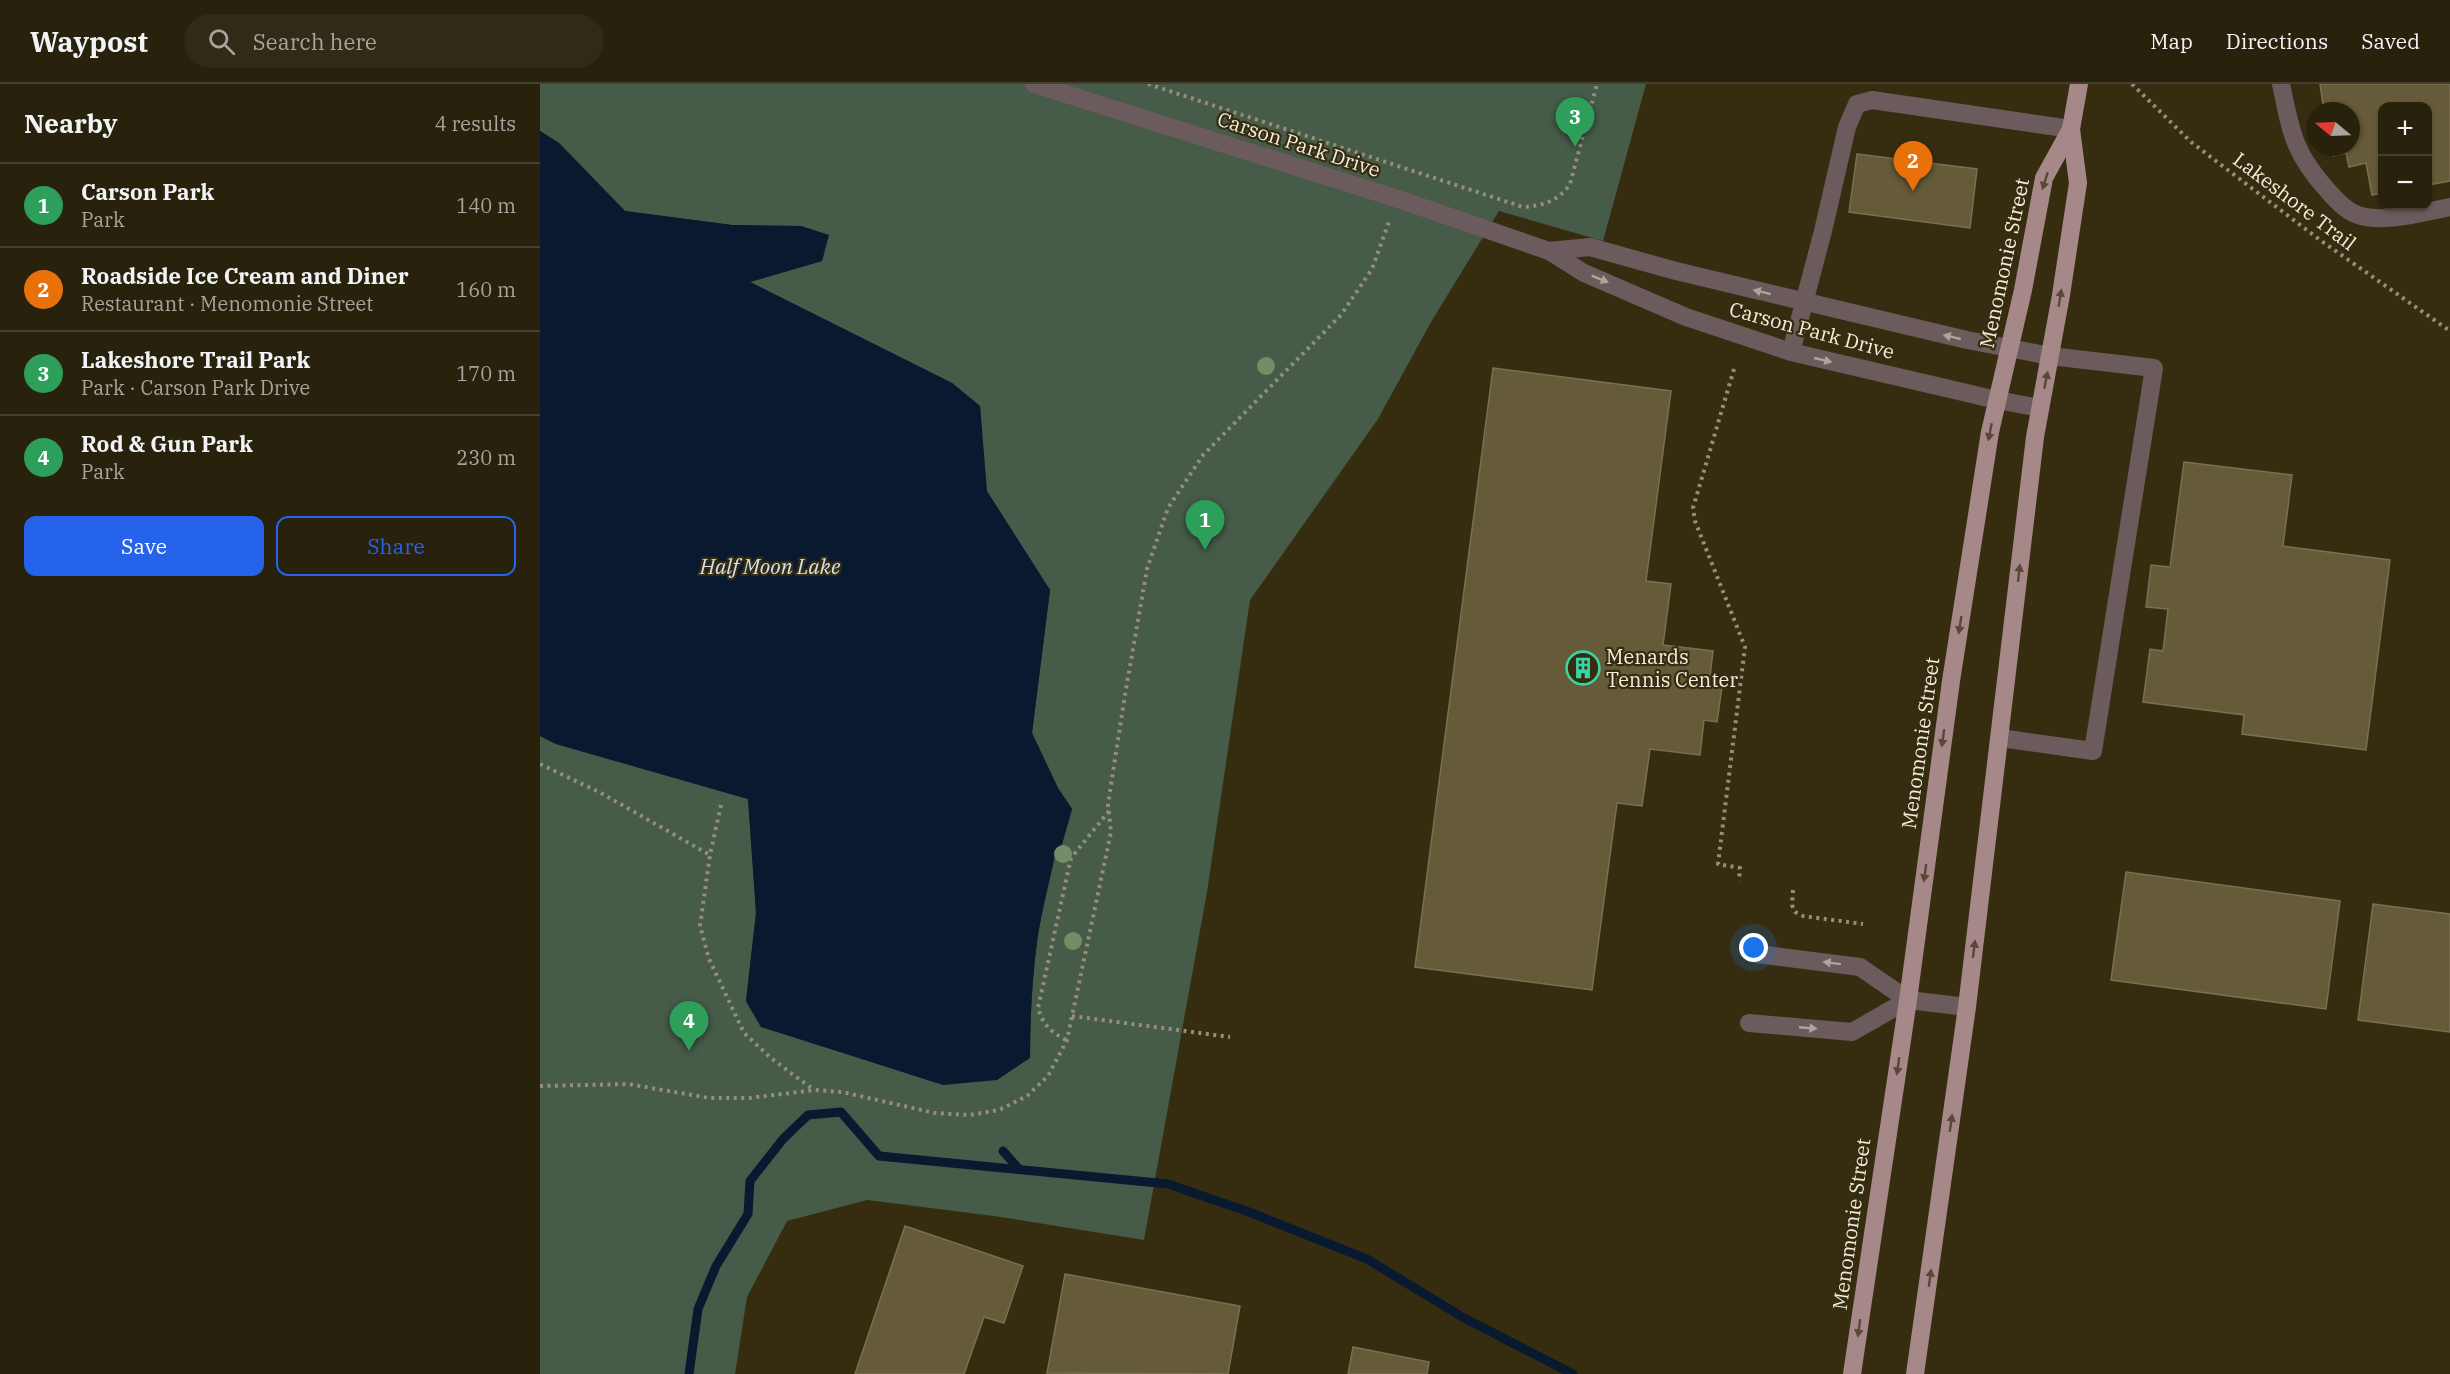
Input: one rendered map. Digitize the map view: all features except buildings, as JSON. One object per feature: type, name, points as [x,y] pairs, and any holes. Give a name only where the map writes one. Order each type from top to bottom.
[{"type":"main road","name":"Menomonie Street","points":[[1915,1374],[1967,1007],[2035,437],[2078,183],[2071,129],[2079,84]]},
{"type":"main road","name":"Menomonie Street","points":[[1852,1374],[1908,1000],[1951,681],[1988,444],[2044,178],[2071,129]]},
{"type":"main road","points":[[1922,1336],[1926,1374]]},
{"type":"street","name":"Carson Park Drive","points":[[1034,84],[1395,198],[1549,251],[1584,273],[1686,317],[1791,352],[2040,408]]},
{"type":"street","points":[[2281,84],[2292,138],[2308,170],[2335,199],[2357,215],[2376,218],[2403,216],[2450,207]]},
{"type":"street","points":[[1791,352],[1805,303],[1846,127],[1857,104],[1872,100],[2071,129]]},
{"type":"street","name":"Carson Park Drive","points":[[1549,251],[1590,247],[1805,303],[2010,348],[2050,356],[2154,368],[2093,751],[2000,738]]},
{"type":"street","points":[[1757,954],[1860,967],[1908,1000],[1967,1007]]},
{"type":"street","points":[[1749,1023],[1852,1032],[1908,1000]]},
{"type":"path","points":[[1148,84],[1523,207],[1549,202],[1565,192],[1570,184],[1597,84]]},
{"type":"path","name":"Lakeshore Trail","points":[[2132,84],[2191,142],[2320,240],[2450,331]]},
{"type":"path","points":[[540,1086],[628,1084],[710,1098],[749,1098],[814,1090],[842,1092],[935,1113],[969,1116],[999,1110],[1027,1096],[1048,1076],[1067,1040],[1111,832],[1109,793],[1147,569],[1168,508],[1203,455],[1341,315],[1372,269],[1389,221]]},
{"type":"path","points":[[1734,369],[1694,508],[1695,521],[1745,647],[1718,864],[1740,868],[1739,881]]},
{"type":"path","points":[[540,764],[601,793],[710,855]]},
{"type":"path","points":[[722,805],[710,855],[700,926],[713,968],[744,1033],[772,1059],[814,1090]]},
{"type":"path","points":[[1067,1040],[1051,1032],[1042,1021],[1038,1008],[1071,858],[1109,810]]},
{"type":"path","points":[[1793,890],[1792,905],[1795,912],[1803,916],[1863,924]]},
{"type":"path","points":[[1072,1016],[1230,1037]]},
{"type":"green space","points":[[540,84],[1646,84],[1603,241],[1499,211],[1431,322],[1378,419],[1250,600],[1207,892],[1144,1240],[994,1216],[867,1200],[787,1221],[747,1297],[735,1374],[540,1374],[540,736],[556,744],[748,799],[756,913],[746,1001],[761,1027],[817,1044],[1030,1058],[1035,956],[1039,931],[1055,855],[1062,844],[1072,809],[1058,788],[1032,733],[1050,590],[986,491],[980,406],[952,383],[750,282],[822,261],[828,235],[801,226],[732,225],[625,211],[559,143],[540,131]]},
{"type":"water","name":"Half Moon Lake","points":[[540,131],[559,143],[625,211],[732,225],[801,226],[829,235],[822,261],[750,282],[952,383],[980,406],[987,491],[1050,590],[1032,733],[1058,788],[1072,809],[1062,844],[1055,855],[1039,931],[1035,956],[1030,1058],[997,1080],[943,1085],[761,1027],[746,1001],[756,913],[748,799],[556,744],[540,736]]},
{"type":"waterway","points":[[689,1374],[698,1309],[716,1266],[748,1214],[750,1181],[783,1139],[808,1115],[841,1112],[879,1156],[1168,1184],[1249,1212],[1367,1259],[1464,1318],[1573,1374]]},
{"type":"waterway","points":[[1003,1151],[1018,1168]]},
{"type":"place","name":"Lakeshore Trail Park","points":[[1575,147]]},
{"type":"place","name":"Roadside Ice Cream and Diner","points":[[1913,191]]},
{"type":"place","name":"Carson Park","points":[[1205,550]]},
{"type":"place","name":"Menards Tennis Center","points":[[1583,668]]},
{"type":"place","name":"Rod & Gun Park","points":[[689,1051]]}]
